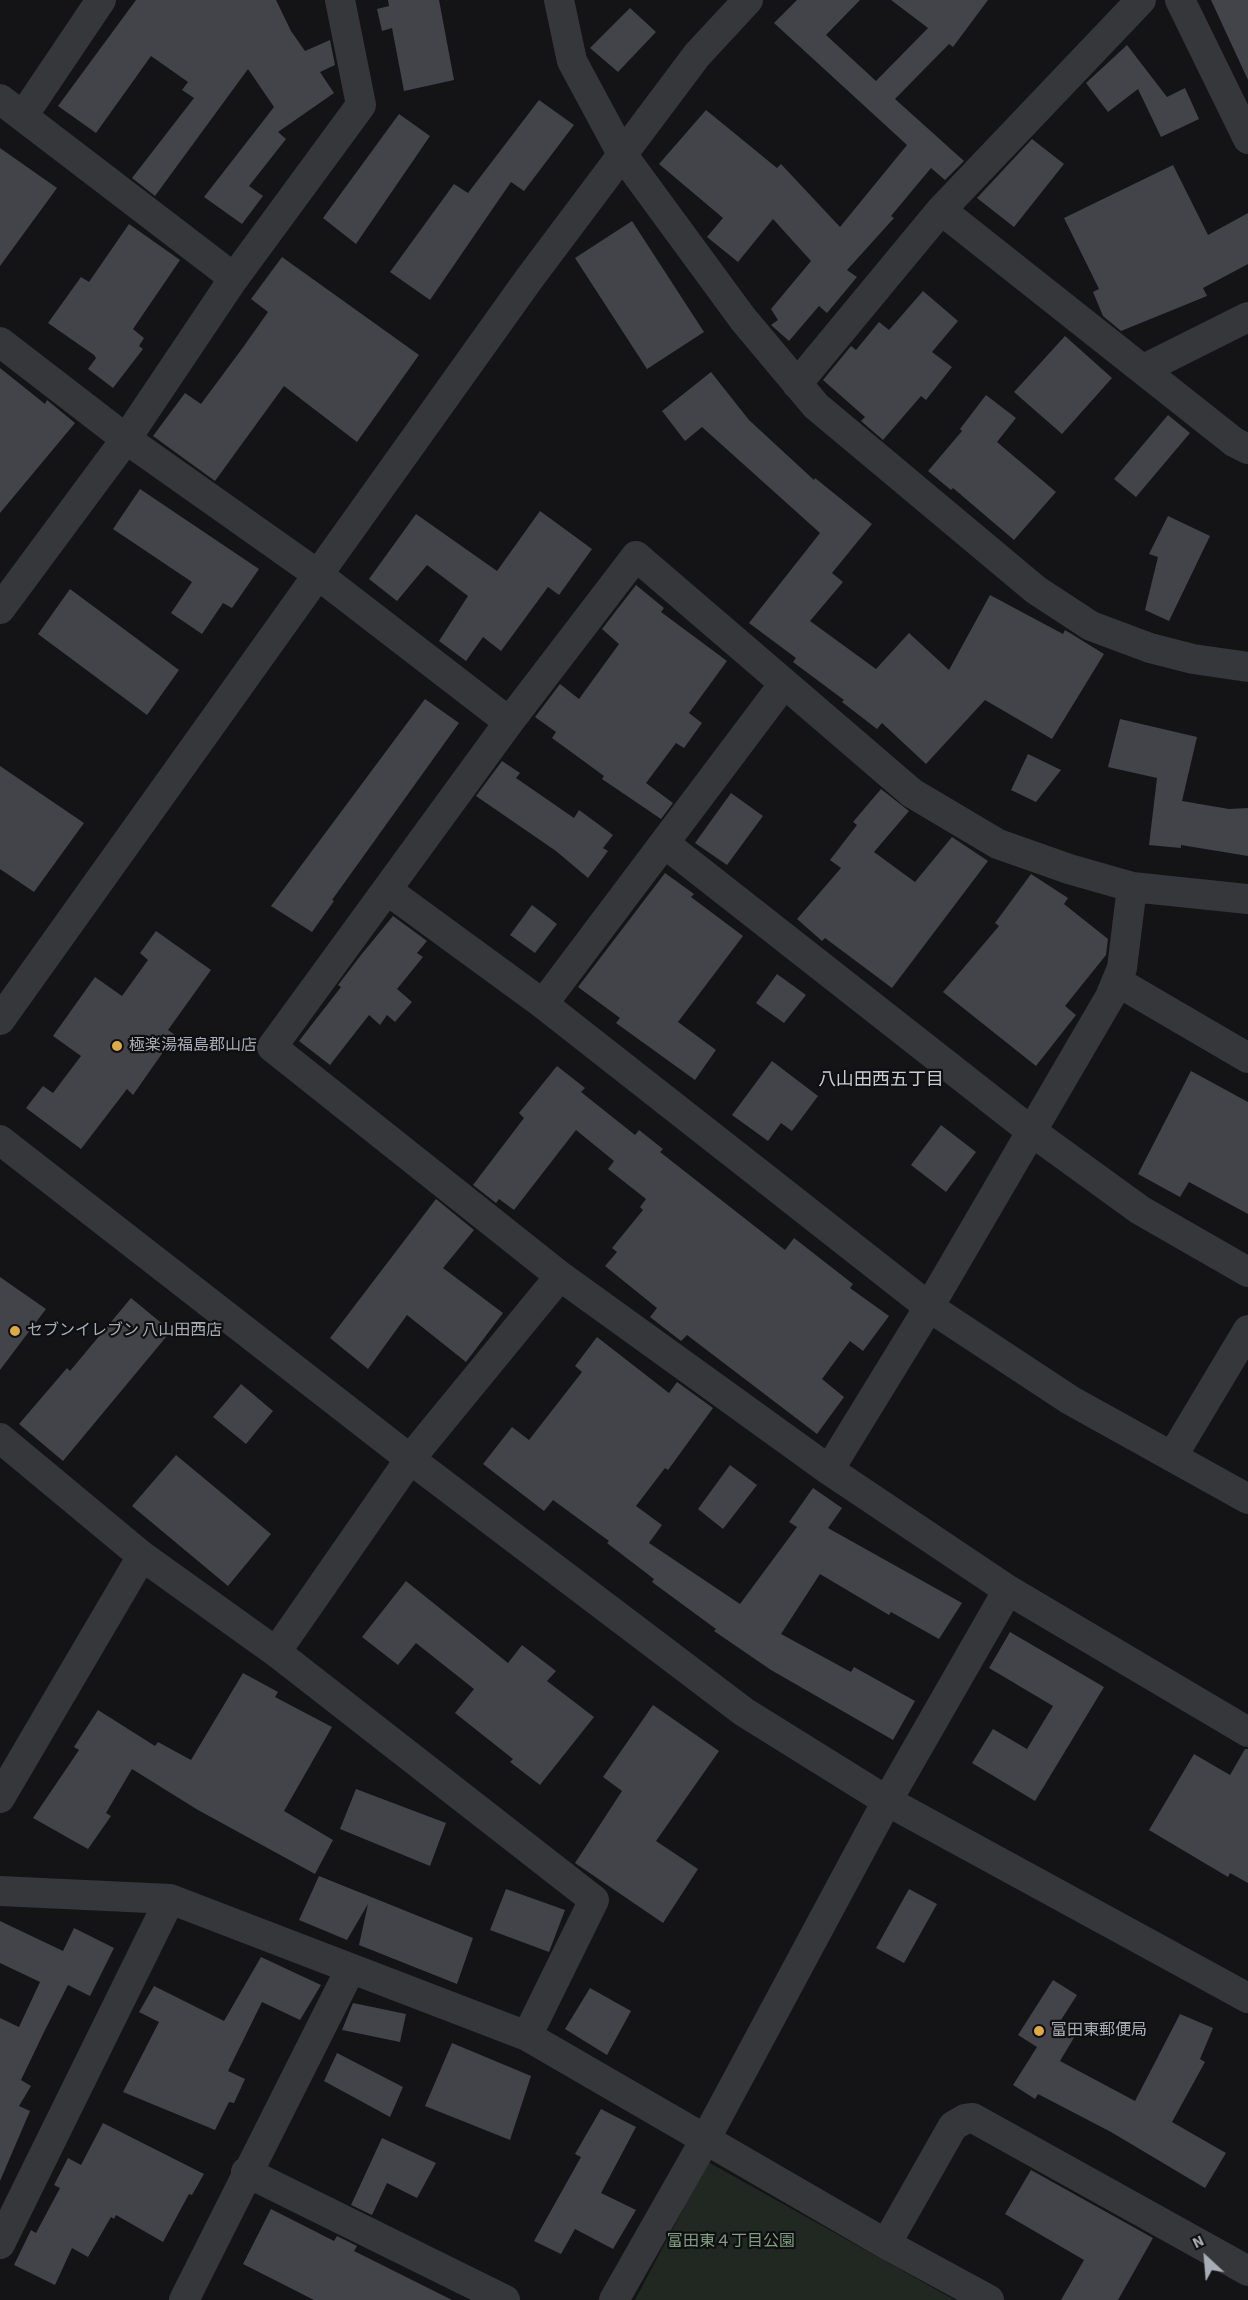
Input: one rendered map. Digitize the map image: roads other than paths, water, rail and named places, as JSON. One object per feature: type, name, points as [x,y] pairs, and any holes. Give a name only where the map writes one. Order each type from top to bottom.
[{"type":"street","points":[[101,0],[11,107],[234,278]]},
{"type":"street","points":[[4,596],[126,439],[234,278],[361,105],[340,0]]},
{"type":"street","points":[[559,0],[572,62],[622,154],[743,319],[816,406],[1036,590],[1091,626],[1150,648],[1193,659],[1248,667]]},
{"type":"street","points":[[0,1020],[529,279],[697,55],[748,0]]},
{"type":"street","points":[[797,384],[941,210],[1141,0]]},
{"type":"street","points":[[1180,0],[1248,139]]},
{"type":"street","points":[[941,210],[1234,442],[1248,449]]},
{"type":"street","points":[[1144,369],[1248,317]]},
{"type":"street","points":[[0,342],[126,439],[317,574],[509,722]]},
{"type":"street","points":[[1248,899],[1132,886],[1069,869],[998,844],[912,793],[783,685],[636,556],[509,722],[272,1047],[560,1276],[829,1470],[1008,1590],[1248,1732]]},
{"type":"street","points":[[543,1004],[783,685]]},
{"type":"street","points":[[664,843],[1031,1131],[1140,1210],[1248,1272]]},
{"type":"street","points":[[829,1470],[928,1307],[1118,982],[1132,886]]},
{"type":"street","points":[[387,890],[543,1004],[928,1307],[1070,1400],[1248,1498]]},
{"type":"street","points":[[1118,982],[1248,1058]]},
{"type":"street","points":[[0,1140],[410,1459],[744,1712],[887,1800],[1248,1998]]},
{"type":"street","points":[[276,1652],[410,1459],[560,1276]]},
{"type":"street","points":[[1172,1457],[1248,1330]]},
{"type":"street","points":[[0,1438],[142,1556],[276,1652],[594,1900],[527,2036]]},
{"type":"street","points":[[0,1798],[142,1556]]},
{"type":"street","points":[[614,2300],[705,2140],[887,1800],[1008,1590]]},
{"type":"street","points":[[0,1891],[170,1899],[527,2036],[886,2244],[989,2300]]},
{"type":"street","points":[[0,2244],[170,1899]]},
{"type":"street","points":[[184,2300],[246,2172],[350,1970]]},
{"type":"street","points":[[886,2244],[954,2126],[965,2119],[973,2118],[1248,2271]]},
{"type":"street","points":[[246,2172],[506,2300]]},
{"type":"place","name":"極楽湯福島郡山店","points":[[117,1046]]},
{"type":"place","name":"セブンイレブン 八山田西店","points":[[15,1331]]},
{"type":"place","name":"富田東郵便局","points":[[1039,2031]]},
{"type":"district","name":"八山田西五丁目","points":[[881,1081]]},
{"type":"park label","name":"富田東４丁目公園","points":[[731,2242]]}]
